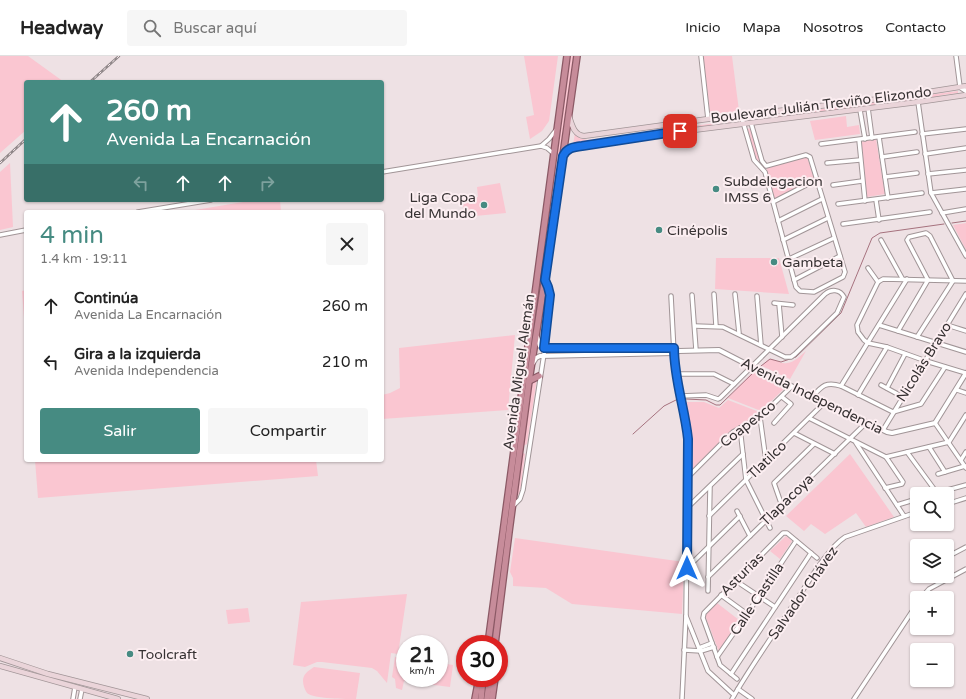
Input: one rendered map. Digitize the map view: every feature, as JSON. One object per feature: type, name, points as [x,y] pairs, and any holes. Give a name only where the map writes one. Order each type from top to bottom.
[{"type":"highway","name":"Avenida Miguel Alemán","points":[[489,635],[567,56]]},
{"type":"highway","name":"Avenida Miguel Alemán","points":[[497,634],[529,381],[577,56]]},
{"type":"highway","points":[[529,381],[539,376]]},
{"type":"highway","points":[[475,699],[477,687]]},
{"type":"highway","points":[[481,697],[482,687]]},
{"type":"highway","points":[[489,698],[490,687]]},
{"type":"highway","points":[[489,698],[492,687]]},
{"type":"main road","name":"Boulevard Julián Treviño Elizondo","points":[[563,156],[570,148],[600,142],[717,127],[768,112],[896,97],[966,86]]},
{"type":"main road","name":"Boulevard Julián Treviño Elizondo","points":[[568,115],[576,133],[584,136],[708,119],[742,120],[751,123],[966,95]]},
{"type":"main road","points":[[600,142],[606,139],[686,122]]},
{"type":"main road","points":[[0,658],[31,669],[147,699]]},
{"type":"main road","points":[[0,666],[118,699]]},
{"type":"street","points":[[701,56],[708,119]]},
{"type":"street","points":[[956,56],[960,87],[966,91]]},
{"type":"street","points":[[918,102],[931,193],[966,256]]},
{"type":"street","points":[[868,108],[872,138]]},
{"type":"street","points":[[860,110],[865,139]]},
{"type":"street","points":[[742,120],[754,160],[765,172],[796,287],[800,291],[814,292],[843,277],[845,272],[810,158],[806,155],[766,166],[762,162],[751,123]]},
{"type":"street","points":[[540,146],[550,139],[557,128]]},
{"type":"street","points":[[922,134],[966,128]]},
{"type":"street","points":[[821,144],[915,132]]},
{"type":"street","points":[[879,137],[888,198]]},
{"type":"street","points":[[859,140],[865,201]]},
{"type":"street","points":[[384,172],[540,146],[547,148],[554,154]]},
{"type":"street","points":[[925,154],[966,148]]},
{"type":"street","points":[[882,157],[917,152]]},
{"type":"street","points":[[827,163],[860,160]]},
{"type":"street","points":[[928,174],[966,170]]},
{"type":"street","points":[[885,177],[917,173]]},
{"type":"street","points":[[773,202],[816,180]]},
{"type":"street","points":[[833,185],[862,181]]},
{"type":"street","points":[[931,193],[966,189]]},
{"type":"street","points":[[838,204],[922,193]]},
{"type":"street","points":[[778,221],[822,199]]},
{"type":"street","points":[[876,200],[879,220]]},
{"type":"street","points":[[150,210],[199,202]]},
{"type":"street","points":[[942,213],[966,209]]},
{"type":"street","points":[[843,224],[930,212]]},
{"type":"street","points":[[783,240],[828,218]]},
{"type":"street","points":[[0,234],[24,230]]},
{"type":"street","points":[[928,280],[907,241],[909,237],[925,233],[929,235],[953,281]]},
{"type":"street","points":[[789,259],[834,238]]},
{"type":"street","points":[[880,240],[905,279]]},
{"type":"street","points":[[794,280],[840,256]]},
{"type":"street","points":[[868,268],[878,282]]},
{"type":"street","points":[[938,474],[965,467],[935,423],[966,373],[887,347],[868,343],[860,336],[857,325],[878,282],[886,278],[966,281]]},
{"type":"street","points":[[841,386],[879,325],[905,279]]},
{"type":"street","points":[[512,507],[520,499],[523,490],[543,356],[550,295],[545,280]]},
{"type":"street","points":[[898,331],[928,280]]},
{"type":"street","points":[[917,337],[953,281]]},
{"type":"street","points":[[682,398],[706,395],[718,399],[754,368],[769,349],[827,292],[836,290],[842,293],[844,297],[837,313],[793,356],[785,357],[769,349],[761,345],[739,333],[728,328],[716,326],[695,326]]},
{"type":"street","points":[[714,294],[716,326]]},
{"type":"street","points":[[735,294],[739,333]]},
{"type":"street","name":"Nicolás Bravo","points":[[883,430],[966,294]]},
{"type":"street","points":[[692,295],[696,350]]},
{"type":"street","points":[[671,296],[674,353],[687,428],[688,444],[686,615],[682,699]]},
{"type":"street","points":[[757,296],[761,345]]},
{"type":"street","points":[[774,303],[793,305]]},
{"type":"street","points":[[779,304],[782,337]]},
{"type":"street","points":[[879,325],[966,352]]},
{"type":"street","points":[[947,325],[966,331]]},
{"type":"street","points":[[536,332],[539,344],[544,348],[674,348],[679,351]]},
{"type":"street","points":[[858,395],[887,347]]},
{"type":"street","name":"Avenida Independencia","points":[[543,356],[674,353],[679,351],[719,350],[791,387],[883,430],[892,433],[935,423]]},
{"type":"street","points":[[887,388],[905,354]]},
{"type":"street","points":[[531,368],[536,358],[543,356]]},
{"type":"street","points":[[812,397],[824,385],[833,384],[841,386],[893,412],[921,404],[945,367]]},
{"type":"street","points":[[677,374],[714,374],[734,384]]},
{"type":"street","points":[[881,385],[902,397]]},
{"type":"street","name":"Coapexco","points":[[687,478],[728,437],[740,428],[760,417],[791,387]]},
{"type":"street","points":[[956,390],[966,393]]},
{"type":"street","points":[[774,423],[790,405],[790,402],[782,397]]},
{"type":"street","name":"Tlatilco","points":[[710,516],[824,403]]},
{"type":"street","points":[[886,456],[948,442],[966,415]]},
{"type":"street","points":[[760,417],[766,461]]},
{"type":"street","points":[[809,418],[850,440],[886,456],[904,482],[902,484],[885,488]]},
{"type":"street","name":"Tlapacoya","points":[[708,577],[866,423]]},
{"type":"street","points":[[740,428],[746,480],[770,528]]},
{"type":"street","points":[[794,433],[835,454]]},
{"type":"street","points":[[855,442],[904,516]]},
{"type":"street","points":[[782,506],[774,483],[814,444]]},
{"type":"street","points":[[929,447],[945,472]]},
{"type":"street","points":[[907,452],[931,487]]},
{"type":"street","points":[[961,460],[966,452]]},
{"type":"street","points":[[687,508],[743,454]]},
{"type":"street","points":[[954,487],[966,484]]},
{"type":"street","points":[[708,591],[710,487]]},
{"type":"street","points":[[954,503],[966,500]]},
{"type":"street","points":[[897,505],[910,501]]},
{"type":"street","points":[[737,511],[750,536]]},
{"type":"street","name":"Salvador Chávez","points":[[732,699],[829,552],[845,537],[910,514]]},
{"type":"street","points":[[687,568],[740,516]]},
{"type":"street","name":"Asturias","points":[[713,645],[703,618],[704,613],[784,533],[787,533],[796,540]]},
{"type":"street","points":[[796,540],[818,558]]},
{"type":"street","name":"Calle Castilla","points":[[717,657],[796,540]]},
{"type":"street","points":[[954,553],[966,547]]},
{"type":"street","points":[[731,674],[811,553]]},
{"type":"street","points":[[927,591],[929,588],[966,569]]},
{"type":"street","points":[[736,581],[775,607]]},
{"type":"street","points":[[721,595],[747,614]]},
{"type":"street","points":[[686,615],[708,671],[734,695]]},
{"type":"street","points":[[854,699],[910,615]]},
{"type":"street","points":[[684,650],[695,652],[713,645],[720,665],[737,679]]},
{"type":"street","points":[[73,699],[75,688]]},
{"type":"street","points":[[80,699],[82,689]]},
{"type":"street","points":[[738,689],[752,699]]},
{"type":"shaded area","points":[[0,56],[28,56],[61,80],[24,80],[24,132],[0,153]]},
{"type":"shaded area","points":[[524,56],[558,56],[549,121],[542,131],[530,139],[526,117],[534,115]]},
{"type":"shaded area","points":[[569,56],[575,56],[539,303],[535,303]]},
{"type":"shaded area","points":[[703,56],[732,56],[739,111],[710,114]]},
{"type":"shaded area","points":[[958,91],[958,93],[938,97],[777,118],[777,116],[795,114],[799,112]]},
{"type":"shaded area","points":[[846,116],[847,127],[859,125],[860,134],[815,140],[810,121]]},
{"type":"shaded area","points":[[733,121],[714,124],[708,127],[648,134],[669,129]]},
{"type":"shaded area","points":[[752,128],[761,162],[755,159],[747,129]]},
{"type":"shaded area","points":[[575,133],[580,138],[587,140],[634,134],[573,145]]},
{"type":"shaded area","points":[[876,139],[885,194],[867,197],[859,142]]},
{"type":"shaded area","points":[[807,156],[814,179],[774,200],[766,167]]},
{"type":"shaded area","points":[[10,163],[13,227],[0,230],[0,172]]},
{"type":"shaded area","name":"Liga Copa del Mundo","points":[[500,183],[506,213],[465,217],[462,199],[478,197],[477,187]]},
{"type":"shaded area","points":[[243,202],[280,202],[281,210],[195,210]]},
{"type":"shaded area","points":[[966,223],[966,250],[953,225]]},
{"type":"shaded area","points":[[716,258],[779,258],[789,294],[715,289]]},
{"type":"shaded area","points":[[24,290],[24,318],[22,291]]},
{"type":"shaded area","points":[[515,335],[508,410],[384,419],[384,394],[400,388],[399,348]]},
{"type":"shaded area","points":[[806,351],[790,379],[762,366],[769,359],[783,363],[790,362]]},
{"type":"shaded area","points":[[754,371],[785,388],[761,411],[728,398]]},
{"type":"shaded area","points":[[537,378],[527,444],[523,446],[532,381]]},
{"type":"shaded area","points":[[728,400],[762,413],[729,433],[691,471],[692,440],[686,402],[704,402],[719,408]]},
{"type":"shaded area","points":[[523,453],[525,454],[519,495],[517,494]]},
{"type":"shaded area","points":[[850,454],[894,517],[866,527],[856,513],[825,534],[811,524],[804,531],[786,516]]},
{"type":"shaded area","points":[[35,462],[316,462],[318,476],[38,498]]},
{"type":"shaded area","points":[[786,536],[792,541],[780,559],[770,551]]},
{"type":"shaded area","points":[[515,538],[684,562],[682,614],[572,604],[546,588],[513,586],[513,578],[510,572]]},
{"type":"shaded area","points":[[407,594],[401,635],[396,635],[396,654],[391,653],[387,683],[377,671],[372,668],[322,662],[317,662],[305,667],[293,665],[301,602]]},
{"type":"shaded area","points":[[717,603],[739,620],[719,652],[705,615]]},
{"type":"shaded area","points":[[248,608],[250,622],[228,624],[226,610]]},
{"type":"shaded area","points":[[395,657],[396,687],[403,687],[402,690],[396,688],[395,679],[392,677]]},
{"type":"shaded area","points":[[448,664],[453,665],[450,687],[448,687]]},
{"type":"shaded area","points":[[314,667],[360,673],[356,699],[323,698],[307,693],[303,679],[306,673]]},
{"type":"waterway","points":[[952,223],[966,221]]},
{"type":"waterway","points":[[761,366],[770,359],[781,362],[796,357],[841,313],[872,238],[880,233],[944,224]]},
{"type":"waterway","points":[[686,399],[706,400],[716,405],[720,405],[754,372]]},
{"type":"waterway","points":[[633,434],[664,406],[676,400]]},
{"type":"railway","points":[[92,80],[119,56]]},
{"type":"railway","points":[[0,163],[24,141]]},
{"type":"place","name":"Subdelegacion IMSS 6","points":[[716,189]]},
{"type":"place","name":"Liga Copa del Mundo","points":[[484,205]]},
{"type":"place","name":"Cinépolis","points":[[659,230]]},
{"type":"place","name":"Gambeta","points":[[774,262]]},
{"type":"place","name":"Toolcraft","points":[[130,654]]},
{"type":"route","points":[[680,131],[570,148],[565,152],[558,185],[545,280],[550,295],[544,348],[674,348],[688,439],[687,568]]}]
